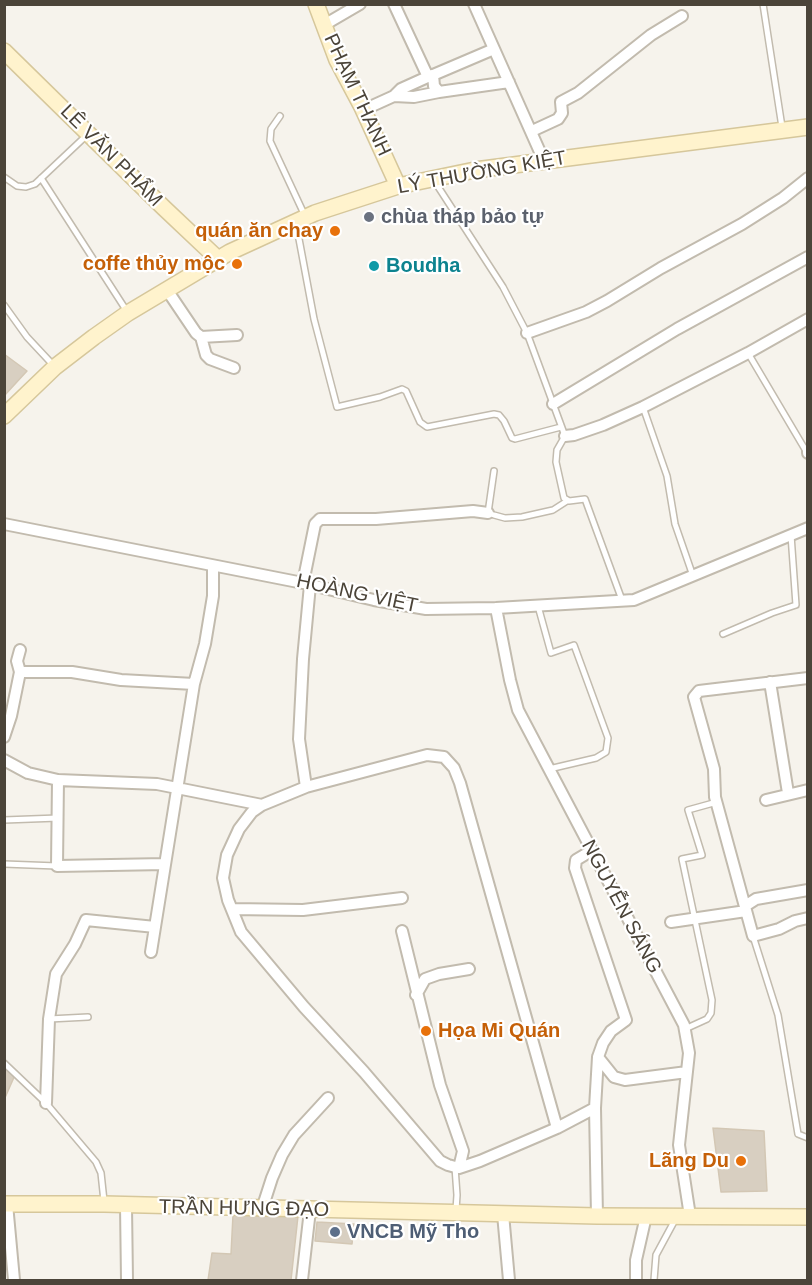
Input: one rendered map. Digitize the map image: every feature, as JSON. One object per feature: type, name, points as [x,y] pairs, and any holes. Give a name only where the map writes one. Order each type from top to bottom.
[{"type":"street","name":"PHẠM THANH","points":[[316,4],[337,60],[362,107],[398,186]]},
{"type":"street","points":[[324,25],[360,4]]},
{"type":"street","points":[[394,4],[439,92]]},
{"type":"street","points":[[474,4],[544,161]]},
{"type":"street","points":[[532,131],[558,119],[562,113],[561,102],[578,93],[651,35],[682,16]]},
{"type":"street","points":[[362,107],[372,106],[430,76],[494,50]]},
{"type":"street","name":"LÊ VĂN PHẨM","points":[[4,51],[218,259]]},
{"type":"street","points":[[394,96],[414,97],[509,82]]},
{"type":"street","name":"LÝ THƯỜNG KIỆT","points":[[4,416],[55,367],[128,313],[218,259],[301,220],[398,186],[475,170],[807,127]]},
{"type":"street","points":[[526,333],[586,312],[607,301],[661,268],[742,224],[783,198],[807,178]]},
{"type":"street","points":[[553,404],[677,329],[807,257]]},
{"type":"street","points":[[167,290],[195,333],[201,337],[237,335]]},
{"type":"street","points":[[563,432],[574,435],[643,407],[748,353],[807,319]]},
{"type":"street","points":[[201,337],[206,355],[210,359],[234,368]]},
{"type":"street","points":[[306,787],[299,739],[307,584],[315,524],[320,519],[376,519],[473,511],[488,513]]},
{"type":"street","name":"HOÀNG VIỆT","points":[[4,524],[426,609],[496,608],[634,600],[807,528]]},
{"type":"street","points":[[151,952],[194,684],[210,615],[213,596],[213,566]]},
{"type":"street","name":"NGUYỄN SÁNG","points":[[496,608],[518,710],[685,1029],[689,1053],[678,1135],[684,1216]]},
{"type":"street","points":[[4,737],[11,717],[20,672],[17,661],[20,650]]},
{"type":"street","points":[[20,672],[72,672],[121,680],[194,684]]},
{"type":"street","points":[[807,678],[699,691],[694,697],[714,769],[717,802],[753,936],[807,918]]},
{"type":"street","points":[[771,682],[788,793]]},
{"type":"street","points":[[557,1128],[460,783],[454,768],[444,757],[427,755],[306,787],[262,805],[246,818],[227,855],[223,878],[242,932],[304,1007],[364,1072],[440,1161],[457,1167],[480,1161],[557,1128],[595,1108]]},
{"type":"street","points":[[4,760],[28,773],[58,780],[158,783],[177,789],[262,805]]},
{"type":"street","points":[[58,780],[57,866],[165,864]]},
{"type":"street","points":[[766,800],[807,790]]},
{"type":"street","points":[[591,851],[576,860],[575,868],[626,1020],[611,1031],[598,1057],[595,1108],[597,1216]]},
{"type":"street","points":[[671,922],[745,909],[756,899],[807,890]]},
{"type":"street","points":[[232,909],[303,910],[402,898]]},
{"type":"street","points":[[46,1103],[49,1019],[56,974],[75,944],[86,920],[155,927]]},
{"type":"street","points":[[402,931],[440,1085],[463,1151],[457,1167]]},
{"type":"street","points":[[416,995],[425,979],[469,969]]},
{"type":"street","points":[[598,1057],[614,1077],[625,1080],[687,1072]]},
{"type":"street","points":[[262,1209],[282,1155],[294,1135],[328,1098]]},
{"type":"street","points":[[6,1204],[11,1280]]},
{"type":"street","name":"TRẦN HƯNG ĐẠO","points":[[6,1204],[104,1204],[597,1216],[807,1217]]},
{"type":"street","points":[[126,1206],[127,1281]]},
{"type":"street","points":[[302,1281],[310,1210]]},
{"type":"street","points":[[503,1214],[508,1281]]},
{"type":"street","points":[[638,1280],[636,1260],[646,1216]]},
{"type":"lane","points":[[763,4],[782,130]]},
{"type":"lane","points":[[280,116],[271,129],[270,141],[301,220],[314,319],[337,407],[370,400],[402,389],[406,391],[420,423],[427,427],[494,414],[499,415],[512,438],[515,439],[563,432]]},
{"type":"lane","points":[[4,177],[17,186],[26,187],[35,184],[89,133]]},
{"type":"lane","points":[[41,178],[128,313]]},
{"type":"lane","points":[[433,178],[503,287],[526,333],[563,432],[555,462],[564,498],[567,501]]},
{"type":"lane","points":[[4,305],[27,337],[55,367]]},
{"type":"lane","points":[[748,353],[807,451]]},
{"type":"lane","points":[[643,407],[667,476],[675,524],[693,576]]},
{"type":"lane","points":[[494,471],[488,513],[498,517],[522,517],[553,510],[567,501],[585,498],[623,602]]},
{"type":"lane","points":[[723,634],[796,605],[791,535]]},
{"type":"lane","points":[[538,606],[551,653],[574,645],[609,738],[606,752],[596,758],[548,769]]},
{"type":"lane","points":[[685,1029],[707,1019],[711,1013],[712,1000],[682,859],[702,855],[688,810],[717,802]]},
{"type":"lane","points":[[4,820],[58,818]]},
{"type":"lane","points":[[4,864],[57,866]]},
{"type":"lane","points":[[753,936],[778,1015],[798,1134],[807,1138]]},
{"type":"lane","points":[[49,1019],[88,1017]]},
{"type":"lane","points":[[4,1063],[46,1103],[99,1167],[104,1204]]},
{"type":"lane","points":[[456,1213],[457,1167]]},
{"type":"lane","points":[[654,1281],[656,1255],[684,1216]]},
{"type":"building","points":[[4,354],[27,371],[4,396]]},
{"type":"building","points":[[4,1065],[15,1075],[4,1100]]},
{"type":"building","name":"Lãng Du","points":[[713,1128],[764,1131],[767,1191],[721,1192]]},
{"type":"building","points":[[233,1215],[298,1216],[291,1280],[208,1280],[212,1253],[231,1254]]},
{"type":"building","name":"VNCB Mỹ Tho","points":[[317,1222],[354,1224],[352,1244],[315,1241]]},
{"type":"place","name":"chùa tháp bảo tự","points":[[369,217]]},
{"type":"place","name":"quán ăn chay","points":[[335,231]]},
{"type":"place","name":"coffe thủy mộc","points":[[237,264]]},
{"type":"place","name":"Boudha","points":[[374,266]]},
{"type":"place","name":"Họa Mi Quán","points":[[426,1031]]},
{"type":"place","name":"Lãng Du","points":[[741,1161]]},
{"type":"place","name":"VNCB Mỹ Tho","points":[[335,1232]]}]
